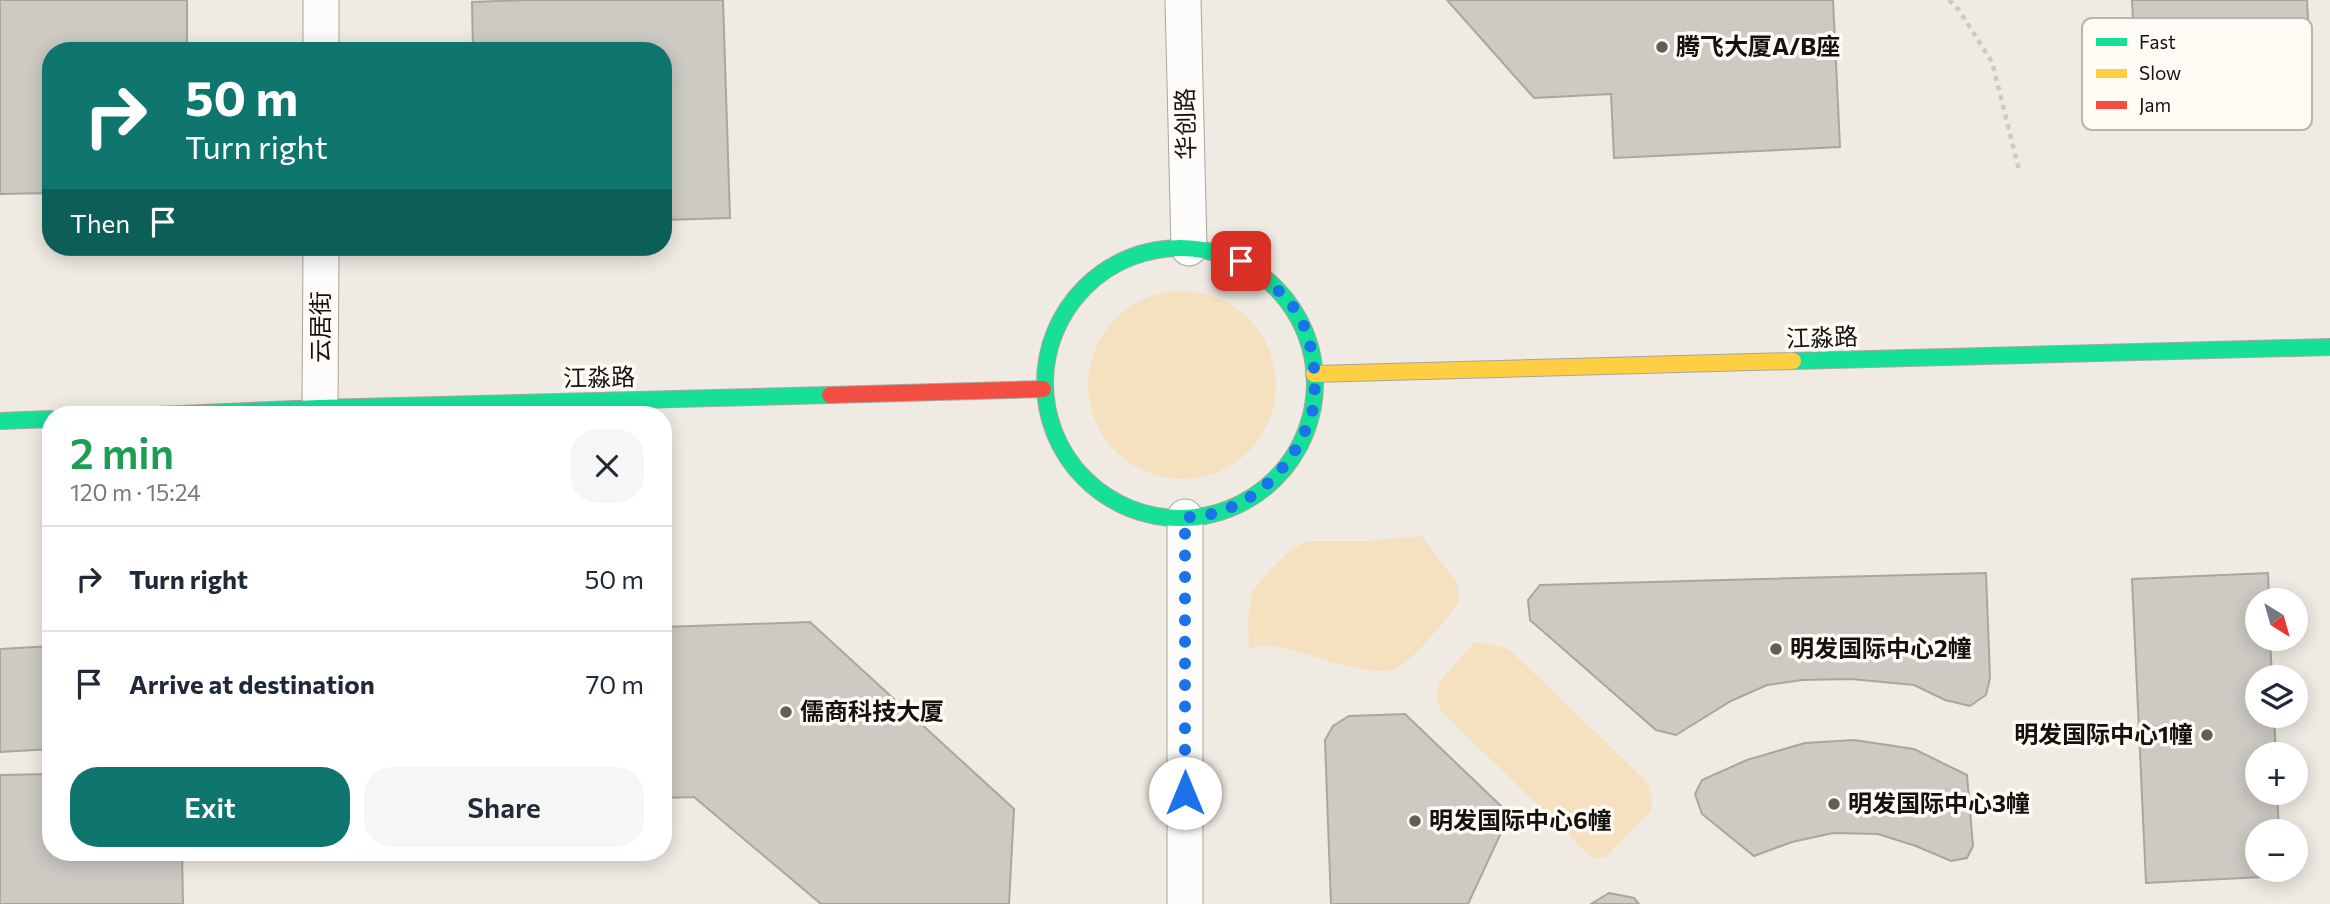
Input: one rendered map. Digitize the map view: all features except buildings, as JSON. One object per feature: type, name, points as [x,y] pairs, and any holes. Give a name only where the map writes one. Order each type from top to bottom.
[{"type":"street","points":[[321,0],[321,42]]},
{"type":"street","name":"华创路","points":[[1183,0],[1189,248]]},
{"type":"street","points":[[1196,248],[1241,261],[1279,289],[1303,324],[1315,365],[1314,374],[1313,408],[1298,448],[1272,482],[1236,506],[1195,517],[1153,516],[1112,501],[1079,475],[1054,435],[1044,389],[1050,343],[1071,301],[1105,269],[1149,250],[1196,248]]},
{"type":"street","name":"云居街","points":[[320,406],[321,256]]},
{"type":"street","name":"江淼路","points":[[1314,374],[2330,347]]},
{"type":"street","name":"江淼路","points":[[396,406],[1044,389]]},
{"type":"street","points":[[0,421],[42,419]]},
{"type":"street","points":[[1185,517],[1185,904]]},
{"type":"path","points":[[1949,0],[1959,10],[1992,62],[2019,170]]},
{"type":"shaded area","points":[[1182,291],[1200,292],[1218,298],[1249,318],[1269,349],[1275,367],[1275,403],[1269,421],[1249,452],[1218,472],[1200,478],[1182,479],[1164,478],[1146,472],[1115,452],[1095,421],[1089,403],[1088,385],[1089,367],[1095,349],[1115,318],[1146,298],[1164,292]]},
{"type":"shaded area","points":[[1422,536],[1458,585],[1459,602],[1429,639],[1402,665],[1382,671],[1367,670],[1284,648],[1249,648],[1248,620],[1252,593],[1289,551],[1307,541],[1364,541]]},
{"type":"shaded area","points":[[1475,642],[1510,650],[1647,782],[1652,797],[1651,811],[1605,858],[1592,858],[1441,711],[1437,696],[1439,682]]},
{"type":"traffic: fast","points":[[1180,248],[1219,254],[1244,264],[1275,288],[1299,319],[1309,344],[1315,383],[1309,422],[1299,447],[1275,478],[1244,502],[1219,512],[1180,518],[1141,512],[1116,502],[1085,478],[1061,447],[1051,422],[1045,383],[1051,344],[1061,319],[1085,288],[1116,264],[1141,254],[1180,248]]},
{"type":"traffic: fast","points":[[1793,361],[2330,347]]},
{"type":"traffic: fast","points":[[398,406],[830,395]]},
{"type":"traffic: fast","points":[[0,421],[42,419]]},
{"type":"traffic: slow","points":[[1314,374],[1793,361]]},
{"type":"traffic: jam","points":[[830,395],[1043,389]]},
{"type":"place","name":"腾飞大厦A/B座","points":[[1662,47]]},
{"type":"place","name":"明发国际中心2幢","points":[[1776,649]]},
{"type":"place","name":"儒商科技大厦","points":[[786,712]]},
{"type":"place","name":"明发国际中心1幢","points":[[2207,735]]},
{"type":"place","name":"明发国际中心3幢","points":[[1834,804]]},
{"type":"place","name":"明发国际中心6幢","points":[[1415,821]]},
{"type":"route","points":[[1185,793],[1185,517],[1195,517],[1236,506],[1272,482],[1298,448],[1313,408],[1315,365],[1303,324],[1279,289],[1241,261]]}]
